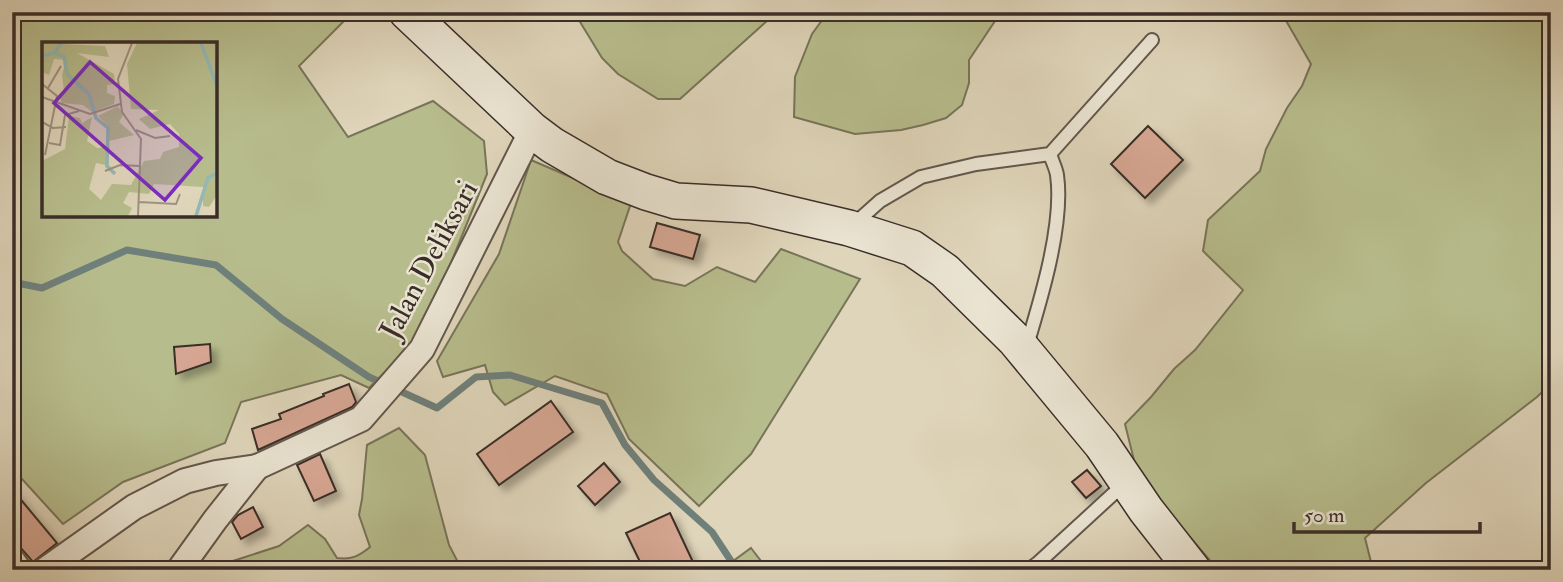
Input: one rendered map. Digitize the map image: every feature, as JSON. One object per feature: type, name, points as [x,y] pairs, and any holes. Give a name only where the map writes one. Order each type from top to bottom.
[{"type":"main road","points":[[407,12],[532,130],[607,177],[676,201],[751,205],[849,228],[912,248],[945,271],[1016,340],[1102,445],[1146,510],[1193,570]]},
{"type":"street","name":"Jalan Deliksari","points":[[46,570],[153,496],[185,481],[257,467],[361,419],[422,349],[532,130]]},
{"type":"street","name":"Jalan Deliksari","points":[[179,570],[257,467]]},
{"type":"street","points":[[12,560],[19,570]]},
{"type":"lane","points":[[849,228],[880,201],[921,177],[976,164],[1050,154],[1152,40]]},
{"type":"lane","points":[[1025,351],[1054,230],[1058,197],[1056,172],[1050,154]]},
{"type":"lane","points":[[1028,570],[1127,482]]},
{"type":"green space","points":[[12,12],[353,12],[299,66],[348,137],[433,101],[484,141],[487,174],[427,322],[402,355],[369,388],[341,375],[241,402],[225,443],[123,482],[63,524],[12,468]]},
{"type":"green space","points":[[574,12],[777,12],[680,99],[658,99],[618,74],[602,58]]},
{"type":"green space","points":[[828,12],[1001,12],[969,60],[969,83],[962,105],[946,118],[923,125],[855,134],[794,117],[795,77],[812,34]]},
{"type":"green space","points":[[1281,12],[1551,12],[1551,383],[1537,397],[1426,483],[1365,538],[1373,570],[1218,570],[1138,476],[1125,424],[1174,369],[1195,350],[1243,290],[1203,251],[1208,220],[1260,171],[1266,149],[1287,108],[1302,86],[1311,64]]},
{"type":"green space","points":[[531,160],[631,203],[618,242],[622,251],[653,279],[685,286],[717,267],[755,282],[781,249],[860,279],[751,454],[699,506],[629,439],[607,394],[555,376],[505,405],[493,392],[485,365],[443,377],[437,361],[499,254]]},
{"type":"green space","points":[[399,428],[425,455],[449,545],[462,570],[223,570],[233,561],[279,546],[308,525],[325,539],[337,558],[355,557],[370,547],[359,515],[367,445]]},
{"type":"green space","points":[[751,548],[768,570],[721,570]]},
{"type":"building","points":[[1148,126],[1183,160],[1145,198],[1111,164]]},
{"type":"building","points":[[657,223],[700,235],[693,259],[650,247]]},
{"type":"building","points":[[210,344],[211,362],[176,374],[174,347]]},
{"type":"building","points":[[349,384],[356,402],[352,407],[258,450],[252,429],[281,419],[279,414]]},
{"type":"building","points":[[551,401],[573,432],[499,485],[477,454]]},
{"type":"building","points":[[320,454],[336,491],[314,501],[297,465]]},
{"type":"building","points":[[604,463],[620,482],[595,505],[578,486]]},
{"type":"building","points":[[1087,470],[1101,486],[1086,498],[1072,482]]},
{"type":"building","points":[[12,489],[57,543],[33,562],[12,538]]},
{"type":"building","points":[[253,507],[263,527],[241,539],[232,522],[238,515]]},
{"type":"building","points":[[670,513],[693,562],[677,570],[644,570],[626,533]]},
{"type":"waterway","points":[[12,282],[42,288],[127,250],[216,265],[282,319],[369,377],[437,408],[476,377],[510,375],[602,403],[625,445],[654,480],[712,532],[737,570]]}]
